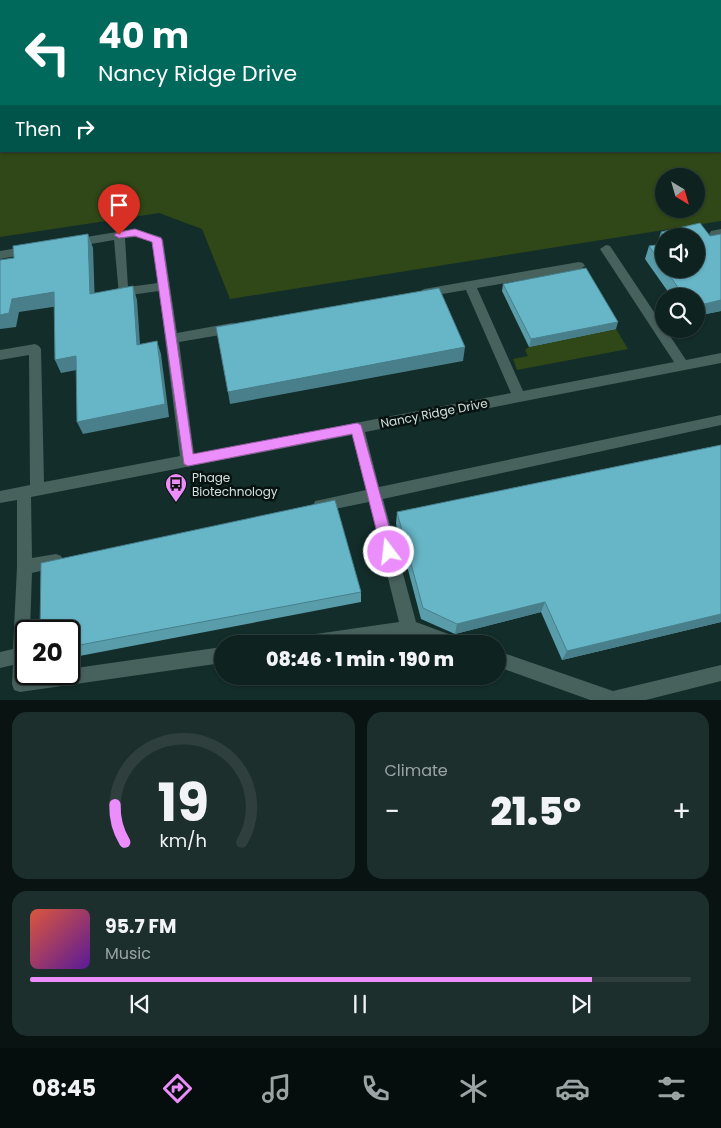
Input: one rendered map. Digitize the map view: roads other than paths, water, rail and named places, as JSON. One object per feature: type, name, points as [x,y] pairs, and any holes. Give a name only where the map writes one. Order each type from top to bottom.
[{"type":"street","points":[[64,244],[135,232],[157,240],[188,460]]},
{"type":"street","points":[[721,233],[715,234],[721,242]]},
{"type":"street","points":[[119,235],[123,292],[164,286]]},
{"type":"street","points":[[0,255],[37,249]]},
{"type":"street","points":[[606,249],[683,365]]},
{"type":"street","points":[[412,296],[579,266]]},
{"type":"street","points":[[470,285],[519,396]]},
{"type":"street","points":[[172,338],[249,325]]},
{"type":"street","points":[[0,355],[35,349],[31,491],[23,620]]},
{"type":"street","name":"Nancy Ridge Drive","points":[[0,497],[720,359]]},
{"type":"street","points":[[306,509],[721,420]]},
{"type":"street","points":[[357,428],[408,628]]},
{"type":"street","points":[[25,567],[73,557]]},
{"type":"street","points":[[362,635],[408,628],[428,635]]},
{"type":"street","points":[[80,675],[214,656]]},
{"type":"street","points":[[0,660],[15,657]]},
{"type":"street","points":[[506,662],[612,699],[721,672]]},
{"type":"place","name":"Phage Biotechnology","points":[[176,503]]}]
